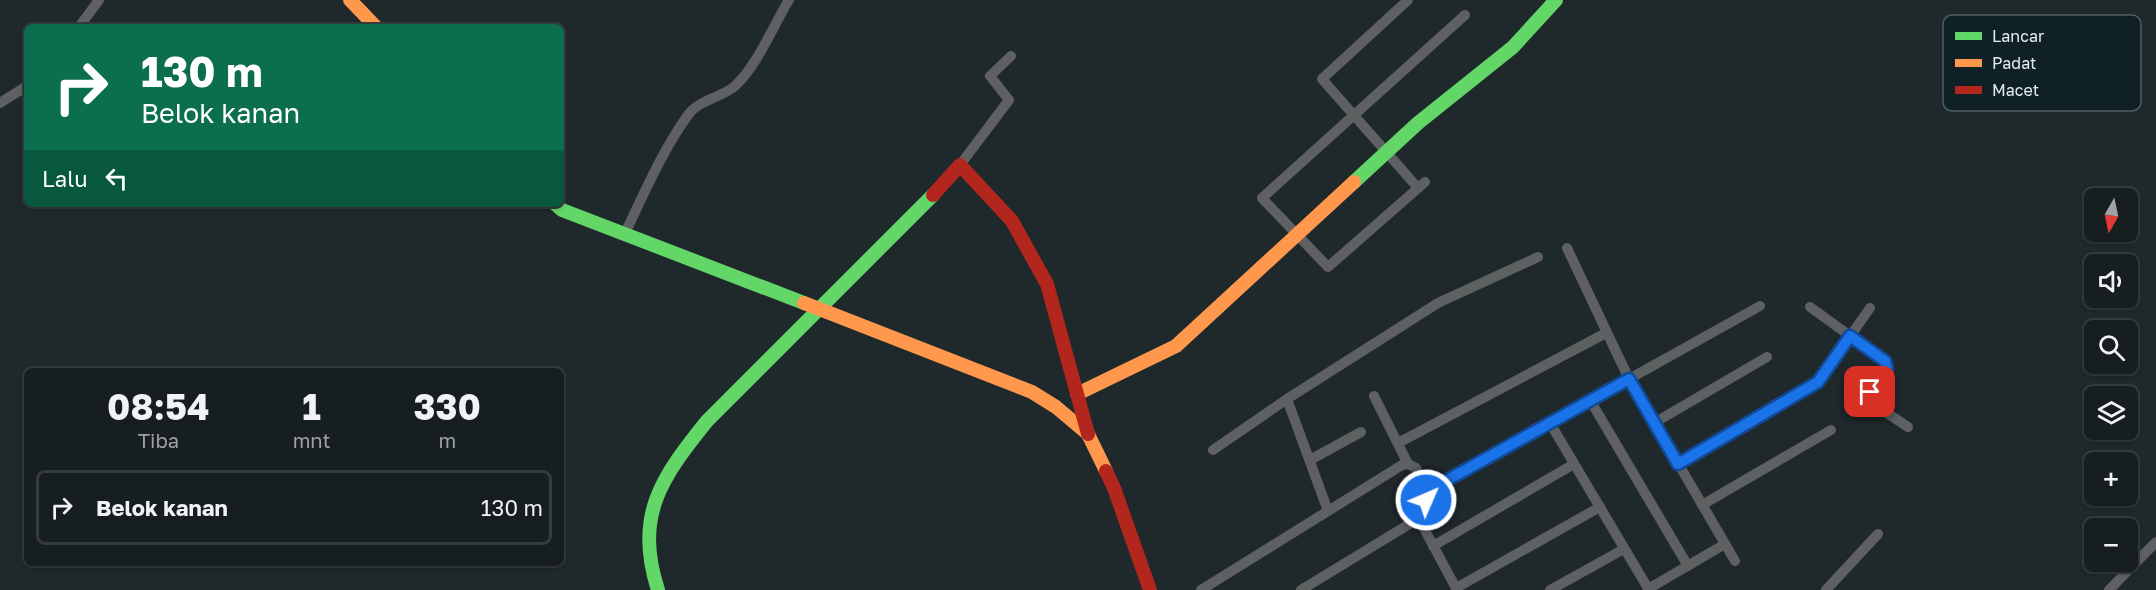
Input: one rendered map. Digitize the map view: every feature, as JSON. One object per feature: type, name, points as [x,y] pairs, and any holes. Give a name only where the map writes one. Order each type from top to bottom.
[{"type":"street","points":[[81,24],[99,0]]},
{"type":"street","points":[[350,0],[373,24]]},
{"type":"street","points":[[625,233],[665,153],[690,113],[705,100],[733,88],[749,70],[789,0]]},
{"type":"street","points":[[1408,0],[1322,79],[1353,115],[1386,152],[1421,185],[1328,267],[1262,198],[1353,115],[1465,15]]},
{"type":"street","points":[[1077,394],[1176,346],[1418,123],[1513,47],[1556,0]]},
{"type":"street","points":[[658,590],[650,570],[646,544],[655,499],[683,450],[707,421],[920,210],[960,165],[1009,100],[990,76],[1011,56]]},
{"type":"street","points":[[0,103],[24,88]]},
{"type":"street","points":[[960,165],[1012,221],[1047,284],[1088,434],[1114,488],[1150,590]]},
{"type":"street","points":[[558,207],[1032,392],[1056,407],[1088,434]]},
{"type":"street","points":[[1567,248],[1629,379],[1735,561]]},
{"type":"street","points":[[1213,450],[1287,399],[1438,303],[1538,256]]},
{"type":"street","points":[[1426,492],[1760,306]]},
{"type":"street","points":[[1810,307],[1885,361],[1887,369],[1870,392],[1872,403],[1908,427]]},
{"type":"street","points":[[1678,464],[1818,382],[1870,308]]},
{"type":"street","points":[[1398,443],[1606,333]]},
{"type":"street","points":[[1654,423],[1767,357]]},
{"type":"street","points":[[1374,396],[1408,464]]},
{"type":"street","points":[[1287,399],[1328,511]]},
{"type":"street","points":[[1590,400],[1688,566]]},
{"type":"street","points":[[1550,423],[1648,589],[1725,544]]},
{"type":"street","points":[[1702,505],[1831,430]]},
{"type":"street","points":[[1311,460],[1361,432]]},
{"type":"street","points":[[1201,590],[1402,465],[1408,464],[1416,468],[1426,492],[1426,504],[1419,519],[1301,590]]},
{"type":"street","points":[[1434,546],[1574,465]]},
{"type":"street","points":[[1419,519],[1456,589],[1600,507]]},
{"type":"street","points":[[1827,590],[1878,534]]},
{"type":"street","points":[[2109,590],[2156,542]]},
{"type":"street","points":[[1550,590],[1624,549]]},
{"type":"traffic: fast","points":[[1354,182],[1418,123],[1513,47],[1556,0]]},
{"type":"traffic: fast","points":[[658,590],[651,564],[649,540],[651,519],[656,499],[677,461],[707,421],[933,195]]},
{"type":"traffic: fast","points":[[558,207],[804,303]]},
{"type":"traffic: slow","points":[[350,0],[373,24]]},
{"type":"traffic: slow","points":[[1077,394],[1176,346],[1354,182]]},
{"type":"traffic: slow","points":[[804,303],[1032,392],[1056,407],[1088,434],[1106,471]]},
{"type":"traffic: jam","points":[[933,195],[960,165],[1012,221],[1047,284],[1088,434]]},
{"type":"traffic: jam","points":[[1106,471],[1150,590]]},
{"type":"route","points":[[1426,500],[1426,492],[1629,379],[1678,464],[1818,382],[1850,336],[1885,361],[1887,365],[1887,369],[1870,392]]}]
